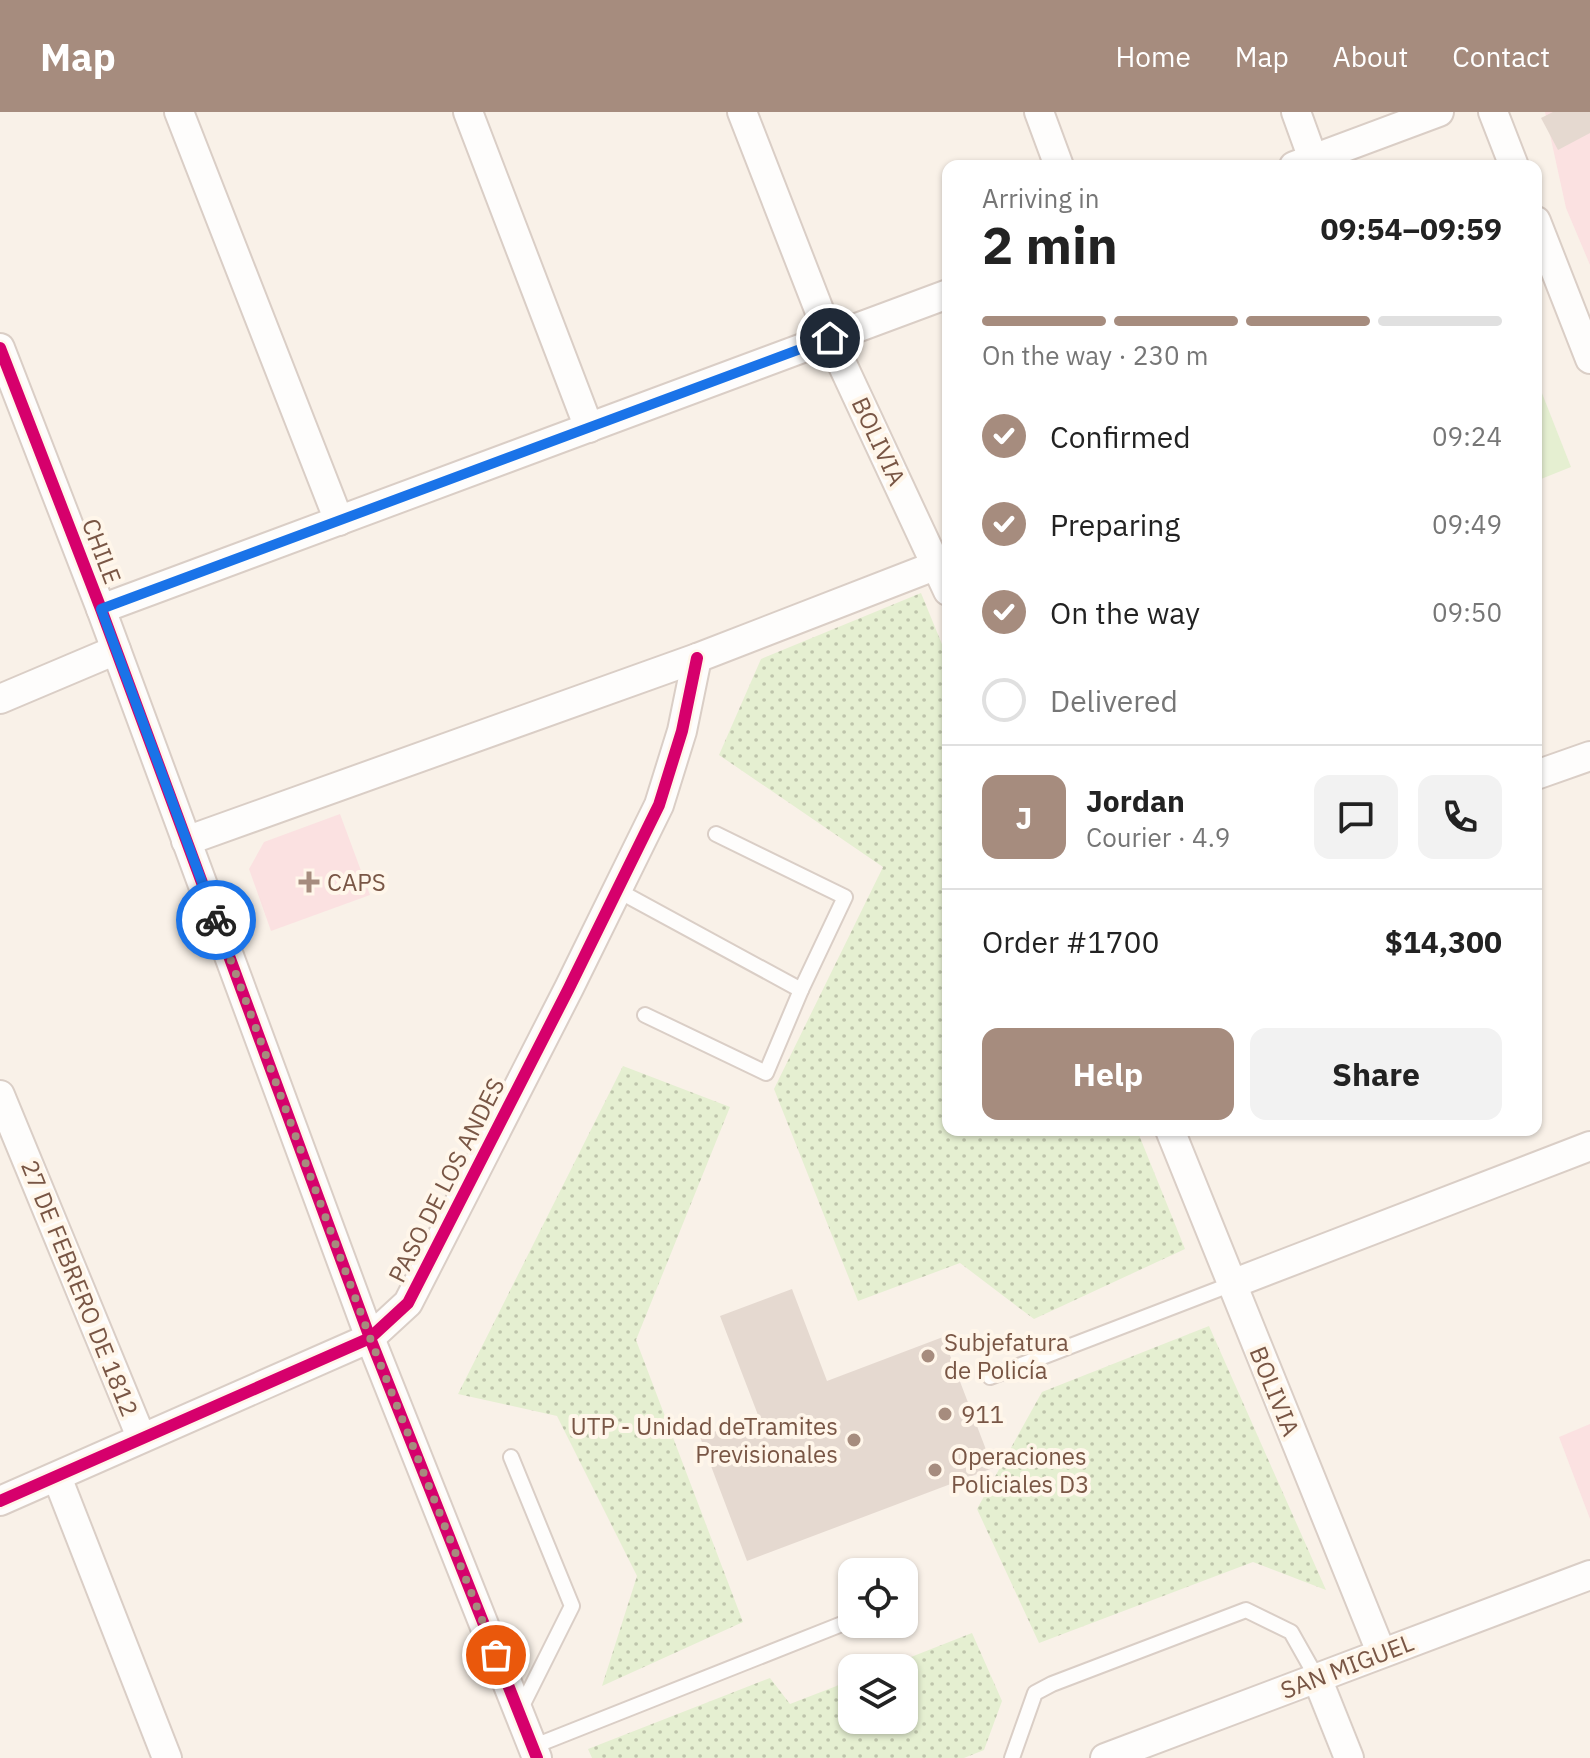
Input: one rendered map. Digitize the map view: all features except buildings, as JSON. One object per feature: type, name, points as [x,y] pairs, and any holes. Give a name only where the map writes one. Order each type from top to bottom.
[{"type":"street","points":[[179,112],[339,521]]},
{"type":"street","points":[[468,112],[589,428]]},
{"type":"street","name":"BOLIVIA","points":[[742,112],[830,338],[942,577]]},
{"type":"street","points":[[1039,112],[1057,160]]},
{"type":"street","points":[[1296,112],[1304,160]]},
{"type":"street","points":[[1309,160],[1439,112]]},
{"type":"street","points":[[1493,112],[1512,160]]},
{"type":"street","points":[[1542,236],[1590,359]]},
{"type":"street","points":[[101,609],[942,296]]},
{"type":"street","name":"CHILE","points":[[0,348],[101,609],[370,1338],[535,1752]]},
{"type":"street","points":[[186,841],[697,658],[937,565]]},
{"type":"street","points":[[0,699],[116,650]]},
{"type":"street","name":"PASO DE LOS ANDES","points":[[0,1501],[370,1338],[408,1303],[659,805],[682,731],[697,658]]},
{"type":"street","points":[[1542,773],[1590,756]]},
{"type":"street","name":"27 DE FEBRERO DE 1812","points":[[0,1095],[141,1437]]},
{"type":"street","name":"BOLIVIA","points":[[1172,1136],[1381,1652]]},
{"type":"street","points":[[1232,1284],[1590,1146]]},
{"type":"street","points":[[57,1477],[167,1758]]},
{"type":"street","name":"SAN MIGUEL","points":[[1105,1758],[1590,1575]]},
{"type":"street","points":[[1317,1678],[1349,1758]]},
{"type":"lane","points":[[645,1015],[766,1073],[845,897],[716,834]]},
{"type":"lane","points":[[617,890],[801,990]]},
{"type":"lane","points":[[990,1377],[1232,1284]]},
{"type":"lane","points":[[511,1457],[572,1606],[519,1712]]},
{"type":"lane","points":[[1012,1758],[1035,1693],[1246,1610],[1291,1632],[1317,1678]]},
{"type":"lane","points":[[535,1752],[838,1626]]},
{"type":"shaded area","points":[[1545,112],[1590,112],[1590,265],[1566,208]]},
{"type":"shaded area","name":"CAPS","points":[[340,814],[370,895],[271,931],[249,869],[264,842]]},
{"type":"shaded area","points":[[1590,1424],[1590,1519],[1559,1437]]},
{"type":"green space","points":[[1542,393],[1571,467],[1542,479]]},
{"type":"green space","points":[[921,593],[942,644],[942,1136],[1139,1136],[1185,1249],[1034,1319],[960,1263],[858,1301],[774,1089],[883,867],[719,755],[761,659]]},
{"type":"green space","points":[[623,1066],[730,1107],[636,1340],[743,1622],[602,1686],[637,1576],[557,1416],[458,1394]]},
{"type":"green space","points":[[1209,1326],[1326,1590],[1253,1562],[1039,1643],[977,1509],[1042,1392]]},
{"type":"green space","points":[[972,1633],[1002,1701],[984,1750],[964,1758],[592,1758],[588,1749],[770,1678],[790,1704],[838,1685],[838,1734],[918,1734],[918,1654]]},
{"type":"cycle path","points":[[0,348],[101,609],[370,1338],[537,1758]]},
{"type":"cycle path","points":[[0,1501],[370,1338],[408,1303],[659,805],[682,731],[697,658]]},
{"type":"way so far","points":[[216,920],[370,1338],[496,1655]]},
{"type":"place","name":"CAPS","points":[[309,882]]},
{"type":"place","name":"Subjefatura de Policía","points":[[928,1356]]},
{"type":"place","name":"911","points":[[945,1414]]},
{"type":"place","name":"UTP - Unidad deTramites Previsionales","points":[[854,1440]]},
{"type":"place","name":"Operaciones Policiales D3","points":[[935,1470]]},
{"type":"route","points":[[216,920],[101,609],[830,338]]}]
